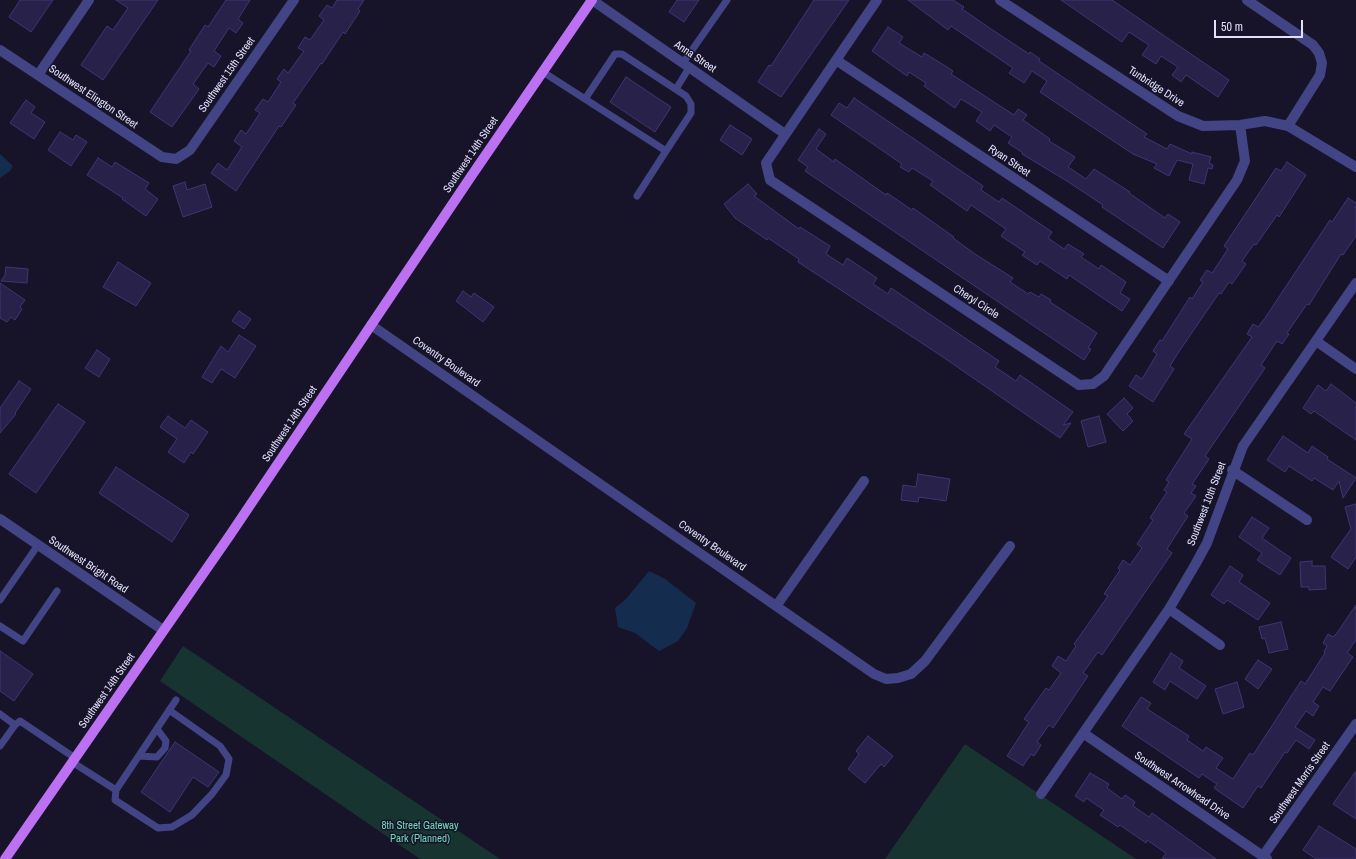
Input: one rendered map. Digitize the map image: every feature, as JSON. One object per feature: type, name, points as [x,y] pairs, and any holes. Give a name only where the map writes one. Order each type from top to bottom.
[{"type":"main road","name":"Southwest 14th Street","points":[[5,859],[235,528],[370,325],[592,0]]},
{"type":"street","points":[[38,75],[89,0]]},
{"type":"street","name":"Southwest 15th Street","points":[[176,160],[190,150],[294,0]]},
{"type":"street","name":"Anna Street","points":[[592,0],[786,134]]},
{"type":"street","name":"Cheryl Circle","points":[[877,0],[766,163],[770,180],[1079,385],[1094,384],[1104,376],[1237,180],[1245,161],[1240,126]]},
{"type":"street","name":"Tunbridge Drive","points":[[1000,0],[1178,116],[1203,126],[1240,126],[1265,121],[1288,126],[1356,167]]},
{"type":"street","points":[[1247,0],[1313,45],[1319,54],[1322,64],[1320,75],[1288,126]]},
{"type":"street","name":"Southwest Elington Street","points":[[0,50],[162,157],[176,160]]},
{"type":"street","name":"Ryan Street","points":[[836,60],[1169,281]]},
{"type":"street","name":"Southwest 10th Street","points":[[1041,794],[1169,609],[1207,543],[1232,470],[1243,446],[1356,283]]},
{"type":"street","name":"Coventry Boulevard","points":[[370,325],[777,605],[874,674],[886,679],[898,678],[911,674],[925,661],[1010,546]]},
{"type":"street","points":[[1316,341],[1356,368]]},
{"type":"street","points":[[1232,470],[1308,520]]},
{"type":"street","points":[[777,605],[864,481]]},
{"type":"street","name":"Southwest Bright Road","points":[[0,518],[38,546],[163,630]]},
{"type":"street","points":[[1169,609],[1220,644]]},
{"type":"street","name":"Southwest Morris Street","points":[[1265,858],[1356,724]]},
{"type":"street","name":"Southwest Arrowhead Drive","points":[[1083,733],[1265,858]]},
{"type":"lane","points":[[676,89],[686,66],[727,0]]},
{"type":"lane","points":[[585,99],[615,54],[622,54],[686,96],[691,104],[691,113],[637,196]]},
{"type":"lane","points":[[543,72],[666,152]]},
{"type":"lane","points":[[0,600],[38,546]]},
{"type":"lane","points":[[0,626],[23,641],[57,591]]},
{"type":"lane","points":[[169,710],[220,746],[229,758],[226,775],[192,815],[172,827],[158,828],[115,800],[116,790],[169,710],[176,700]]},
{"type":"lane","points":[[0,714],[15,725]]},
{"type":"lane","points":[[0,746],[15,725],[20,721],[25,722],[116,790]]},
{"type":"lane","points":[[139,756],[153,758],[163,752],[166,741],[157,729]]},
{"type":"green space","name":"8th Street Gateway Park (Planned)","points":[[183,646],[500,859],[420,859],[160,681]]},
{"type":"green space","points":[[965,744],[1136,859],[885,859]]},
{"type":"water","points":[[0,154],[13,166],[10,171],[0,178]]},
{"type":"water","points":[[649,571],[665,579],[696,603],[687,628],[678,641],[659,651],[635,633],[618,627],[615,608],[626,599]]},
{"type":"building","points":[[20,0],[53,0],[31,32],[9,17]]},
{"type":"building","points":[[116,0],[158,0],[103,80],[81,65],[107,26],[113,30],[128,8]]},
{"type":"building","points":[[226,0],[250,0],[238,19],[243,23],[236,33],[229,28],[214,51],[221,56],[214,67],[208,63],[193,84],[199,89],[172,127],[150,112],[191,51],[189,50],[205,25],[208,27]]},
{"type":"building","points":[[337,0],[364,0],[358,9],[360,11],[345,34],[343,32],[322,64],[321,63],[293,103],[296,105],[281,127],[279,126],[236,191],[211,173],[218,163],[227,170],[242,147],[234,141],[241,130],[246,134],[260,113],[255,110],[263,99],[268,102],[281,82],[277,79],[284,69],[288,73],[304,51],[298,48],[305,37],[310,40],[324,20],[319,16],[327,5],[332,8]]},
{"type":"building","points":[[677,0],[699,0],[684,22],[669,12]]},
{"type":"building","points":[[814,0],[849,0],[781,97],[758,82],[769,65],[771,66]]},
{"type":"building","points":[[908,0],[953,0],[964,7],[962,9],[1029,54],[1030,52],[1040,59],[1039,61],[1147,134],[1144,137],[1167,149],[1170,144],[1192,154],[1192,152],[1211,157],[1209,163],[1213,165],[1212,169],[1208,168],[1204,184],[1189,180],[1193,164],[1177,160],[1169,176],[1154,168],[1157,164],[1133,154],[1040,92],[1047,81],[1032,71],[1024,83],[1009,73],[1013,68],[951,26],[948,30]]},
{"type":"building","points":[[1061,0],[1112,0],[1229,80],[1218,97],[1186,75],[1181,82],[1172,75],[1178,67],[1161,56],[1156,64],[1142,55],[1149,45],[1129,32],[1122,42]]},
{"type":"building","points":[[888,27],[903,37],[899,43],[922,57],[924,53],[939,62],[953,71],[951,74],[1014,115],[1018,109],[1027,115],[1023,120],[1050,139],[1049,141],[1075,157],[1068,167],[1086,179],[1094,169],[1130,192],[1129,193],[1165,218],[1168,214],[1180,222],[1163,248],[1102,207],[1103,205],[1067,181],[1022,154],[1023,153],[1008,143],[1012,137],[994,125],[990,131],[976,121],[982,112],[961,99],[955,108],[924,86],[926,83],[909,72],[907,76],[872,51]]},
{"type":"building","points":[[626,77],[671,107],[655,132],[610,102]]},
{"type":"building","points":[[854,98],[983,186],[981,190],[999,202],[1002,198],[1052,232],[1048,238],[1064,249],[1068,244],[1084,254],[1081,257],[1099,269],[1101,265],[1126,282],[1120,293],[1130,299],[1122,311],[1069,275],[1067,279],[1040,261],[1037,265],[1022,255],[1025,252],[1001,236],[1006,229],[971,205],[967,211],[930,185],[933,181],[912,168],[909,172],[900,167],[902,164],[831,115],[839,103],[847,108]]},
{"type":"building","points":[[26,100],[35,107],[31,113],[45,122],[34,139],[10,123]]},
{"type":"building","points":[[730,125],[752,139],[742,155],[720,140]]},
{"type":"building","points":[[819,129],[826,134],[816,149],[834,162],[835,159],[886,195],[887,193],[912,210],[913,208],[975,254],[1013,278],[1010,282],[1028,294],[1030,292],[1039,297],[1041,294],[1051,300],[1050,302],[1097,333],[1088,348],[1091,349],[1084,360],[805,171],[808,167],[798,160]]},
{"type":"building","points":[[60,132],[73,140],[76,135],[87,142],[71,166],[48,150]]},
{"type":"building","points":[[98,158],[112,167],[115,162],[149,183],[145,189],[158,199],[146,216],[122,199],[123,198],[87,175]]},
{"type":"building","points":[[1287,162],[1306,175],[1279,217],[1277,215],[1256,245],[1254,244],[1242,261],[1246,264],[1232,284],[1229,282],[1221,294],[1219,293],[1178,353],[1170,366],[1174,369],[1153,402],[1129,386],[1136,375],[1142,379],[1157,354],[1153,351],[1160,340],[1162,341],[1190,297],[1192,299],[1203,282],[1200,280],[1207,270],[1212,273],[1228,249],[1224,246],[1276,168],[1281,171]]},
{"type":"building","points":[[185,182],[187,190],[205,184],[212,207],[183,217],[173,186]]},
{"type":"building","points":[[748,184],[757,194],[754,196],[799,229],[800,227],[830,246],[826,254],[843,265],[847,258],[877,278],[873,284],[888,294],[891,288],[999,361],[995,367],[1016,381],[1020,375],[1073,412],[1063,425],[1071,423],[1060,438],[940,355],[798,262],[799,259],[768,238],[767,240],[735,218],[724,204]]},
{"type":"building","points":[[1348,198],[1356,203],[1356,236],[1343,255],[1341,254],[1309,305],[1307,304],[1287,333],[1289,334],[1282,344],[1277,341],[1261,365],[1265,368],[1205,456],[1209,459],[1192,484],[1196,486],[1191,493],[1196,496],[1184,513],[1188,516],[1167,549],[1172,553],[1102,655],[1098,652],[1083,673],[1088,676],[1053,728],[1049,725],[1037,742],[1041,745],[1034,756],[1031,754],[1023,766],[1007,756],[1029,722],[1024,719],[1046,688],[1049,690],[1061,673],[1052,666],[1058,656],[1066,661],[1076,646],[1074,644],[1108,596],[1104,594],[1120,570],[1118,568],[1123,560],[1130,565],[1142,548],[1137,544],[1153,520],[1150,518],[1167,492],[1164,490],[1169,482],[1166,480],[1192,439],[1184,434],[1252,337],[1247,334],[1253,324],[1258,327],[1265,318],[1330,220],[1332,222]]},
{"type":"building","points":[[118,262],[151,283],[136,306],[103,287]]},
{"type":"building","points":[[6,267],[28,269],[27,283],[1,281],[5,275]]},
{"type":"building","points":[[0,283],[25,300],[20,307],[22,309],[15,320],[11,317],[7,322],[0,318]]},
{"type":"building","points":[[463,291],[471,297],[474,293],[494,307],[483,322],[456,301]]},
{"type":"building","points":[[239,311],[251,319],[244,329],[232,321]]},
{"type":"building","points":[[239,335],[256,346],[235,378],[221,369],[212,383],[202,377],[221,346],[228,352]]},
{"type":"building","points":[[97,350],[110,359],[99,377],[85,368]]},
{"type":"building","points":[[19,381],[31,389],[15,413],[16,414],[0,433],[0,408]]},
{"type":"building","points":[[1331,384],[1356,403],[1356,440],[1314,411],[1311,414],[1303,408],[1318,385],[1326,391]]},
{"type":"building","points":[[1124,398],[1133,408],[1127,414],[1133,421],[1123,431],[1107,414]]},
{"type":"building","points":[[58,404],[85,422],[36,493],[9,474]]},
{"type":"building","points":[[168,416],[185,428],[191,420],[208,432],[193,454],[191,452],[184,463],[168,452],[177,439],[160,427]]},
{"type":"building","points":[[1099,416],[1106,442],[1088,447],[1081,421]]},
{"type":"building","points":[[1283,436],[1308,453],[1312,446],[1328,457],[1327,459],[1356,478],[1343,498],[1339,481],[1333,490],[1314,478],[1312,481],[1289,466],[1285,472],[1267,460]]},
{"type":"building","points":[[116,467],[189,515],[172,542],[99,493]]},
{"type":"building","points":[[918,474],[950,479],[946,501],[919,497],[918,502],[901,500],[903,485],[916,487]]},
{"type":"building","points":[[1356,504],[1356,557],[1348,569],[1331,557],[1351,529],[1345,507]]},
{"type":"building","points":[[1252,517],[1269,528],[1262,538],[1291,558],[1280,575],[1257,560],[1262,553],[1239,537]]},
{"type":"building","points":[[1312,561],[1312,566],[1325,566],[1326,589],[1309,590],[1309,587],[1301,587],[1300,562]]},
{"type":"building","points":[[1230,566],[1243,575],[1239,582],[1270,603],[1258,620],[1227,600],[1224,604],[1211,595]]},
{"type":"building","points":[[1356,605],[1356,640],[1347,653],[1353,657],[1330,691],[1323,687],[1313,702],[1319,706],[1313,716],[1306,711],[1295,727],[1315,740],[1309,749],[1296,740],[1287,753],[1285,752],[1261,788],[1258,786],[1243,808],[1214,788],[1217,784],[1202,774],[1199,778],[1122,726],[1141,697],[1151,703],[1147,709],[1189,736],[1187,740],[1203,751],[1206,747],[1223,758],[1216,768],[1233,779],[1250,753],[1253,755],[1301,681],[1305,684],[1325,653],[1324,652],[1327,646],[1323,643],[1328,634],[1333,637],[1337,633]]},
{"type":"building","points":[[1281,622],[1288,649],[1269,653],[1265,638],[1262,639],[1259,627]]},
{"type":"building","points":[[0,651],[33,674],[14,701],[0,691]]},
{"type":"building","points":[[1171,653],[1183,661],[1179,668],[1206,686],[1197,699],[1170,681],[1165,690],[1153,682]]},
{"type":"building","points":[[1258,660],[1272,669],[1258,689],[1245,679]]},
{"type":"building","points":[[1237,682],[1244,707],[1223,714],[1215,689]]},
{"type":"building","points":[[868,736],[893,756],[884,767],[881,764],[865,783],[848,769],[859,754],[856,751]]},
{"type":"building","points":[[175,742],[219,772],[208,787],[193,777],[170,812],[141,792]]},
{"type":"building","points":[[1356,771],[1356,819],[1333,804]]},
{"type":"building","points":[[1090,773],[1109,784],[1107,788],[1122,799],[1125,795],[1135,802],[1133,806],[1149,817],[1152,813],[1216,859],[1162,859],[1166,853],[1147,840],[1146,843],[1120,825],[1118,827],[1100,815],[1104,810],[1086,798],[1084,802],[1075,796]]},
{"type":"building","points":[[1319,826],[1356,849],[1356,859],[1316,859],[1303,850]]}]
